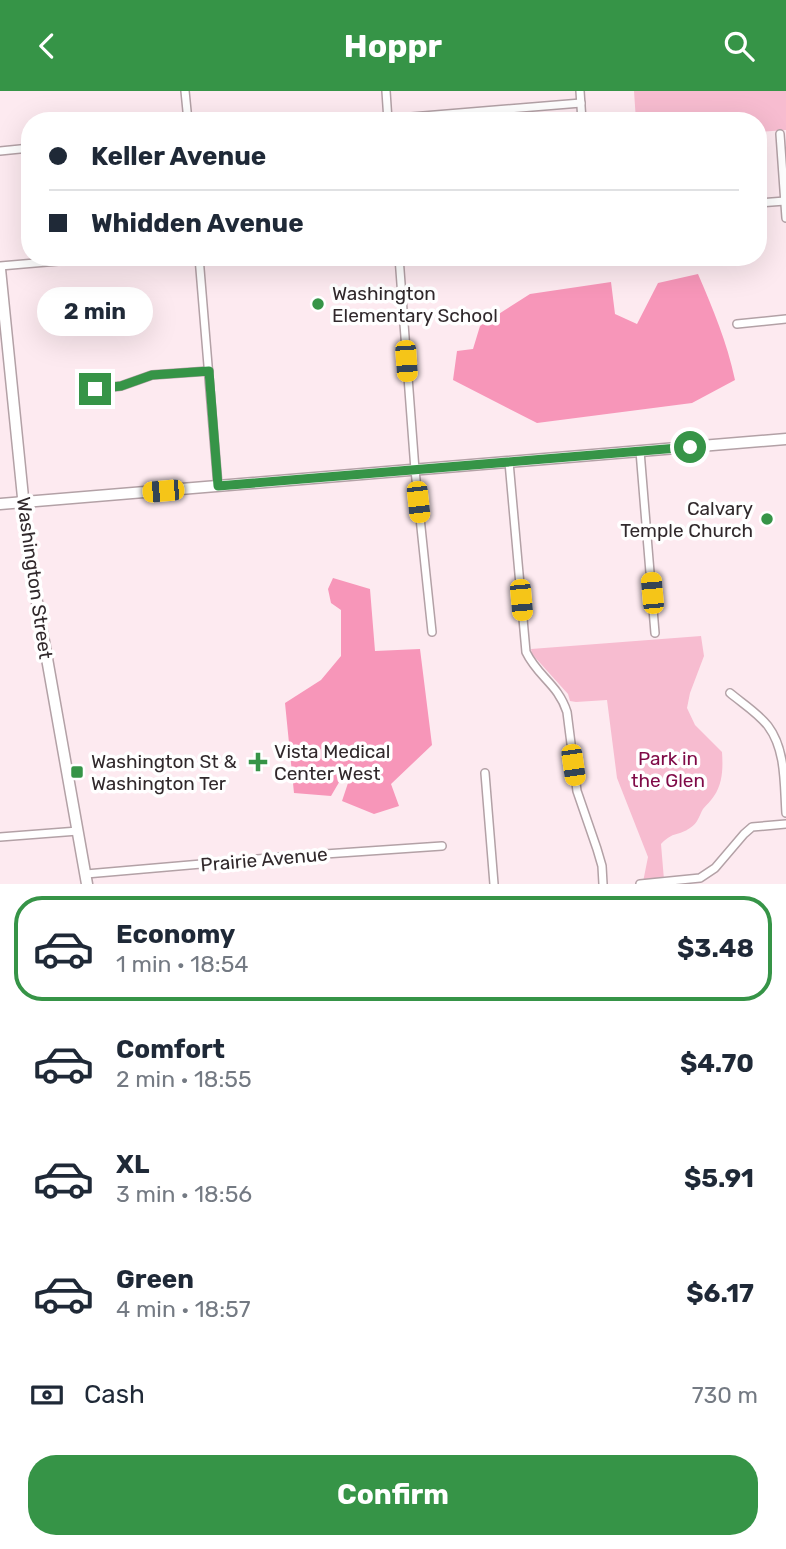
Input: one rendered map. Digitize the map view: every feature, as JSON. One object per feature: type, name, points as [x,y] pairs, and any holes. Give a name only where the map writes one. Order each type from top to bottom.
[{"type":"street","points":[[185,91],[187,112]]},
{"type":"street","points":[[386,91],[387,112]]},
{"type":"street","points":[[580,91],[582,112]]},
{"type":"street","points":[[479,112],[581,103]]},
{"type":"street","points":[[780,134],[786,218]]},
{"type":"street","points":[[0,151],[21,149]]},
{"type":"street","points":[[767,202],[785,201]]},
{"type":"street","points":[[0,267],[21,265]]},
{"type":"street","points":[[200,266],[218,486]]},
{"type":"street","points":[[400,266],[415,470],[432,632]]},
{"type":"street","name":"Washington Street","points":[[0,267],[4,348],[31,567],[87,879]]},
{"type":"street","points":[[737,324],[786,319]]},
{"type":"street","points":[[95,389],[121,386],[152,375],[209,371]]},
{"type":"street","points":[[0,505],[786,439]]},
{"type":"street","points":[[640,451],[655,633]]},
{"type":"street","points":[[509,462],[526,652],[534,666],[564,702],[577,791],[597,849],[603,884]]},
{"type":"street","points":[[730,693],[763,720],[775,739],[782,763],[786,813]]},
{"type":"street","points":[[485,773],[494,884]]},
{"type":"street","points":[[640,884],[700,878],[715,868],[752,827],[786,824]]},
{"type":"street","points":[[0,837],[78,831]]},
{"type":"street","name":"Prairie Avenue","points":[[87,879],[281,857],[442,846]]},
{"type":"green space","points":[[634,91],[786,91],[786,130],[767,131],[767,112],[635,112]]},
{"type":"green space","name":"Park in the Glen","points":[[701,636],[704,656],[687,708],[695,725],[722,752],[721,780],[717,791],[695,824],[661,844],[664,880],[643,882],[648,857],[617,778],[607,700],[570,701],[568,694],[532,654],[531,649]]},
{"type":"shaded area","points":[[698,274],[724,339],[735,380],[692,403],[537,423],[453,380],[457,351],[473,349],[480,326],[530,294],[611,282],[615,314],[637,324],[658,283]]},
{"type":"shaded area","points":[[333,578],[370,589],[375,651],[420,649],[432,745],[391,784],[399,806],[374,814],[342,801],[352,771],[348,767],[331,796],[294,793],[285,703],[321,680],[341,656],[341,610],[331,603],[328,589]]},
{"type":"place","name":"Washington Elementary School","points":[[318,304]]},
{"type":"place","name":"Calvary Temple Church","points":[[767,519]]},
{"type":"place","name":"Vista Medical Center West","points":[[258,762]]},
{"type":"place","name":"Washington St & Washington Ter","points":[[77,772]]},
{"type":"route","points":[[95,389],[121,386],[152,375],[209,371],[218,486],[690,447]]}]
